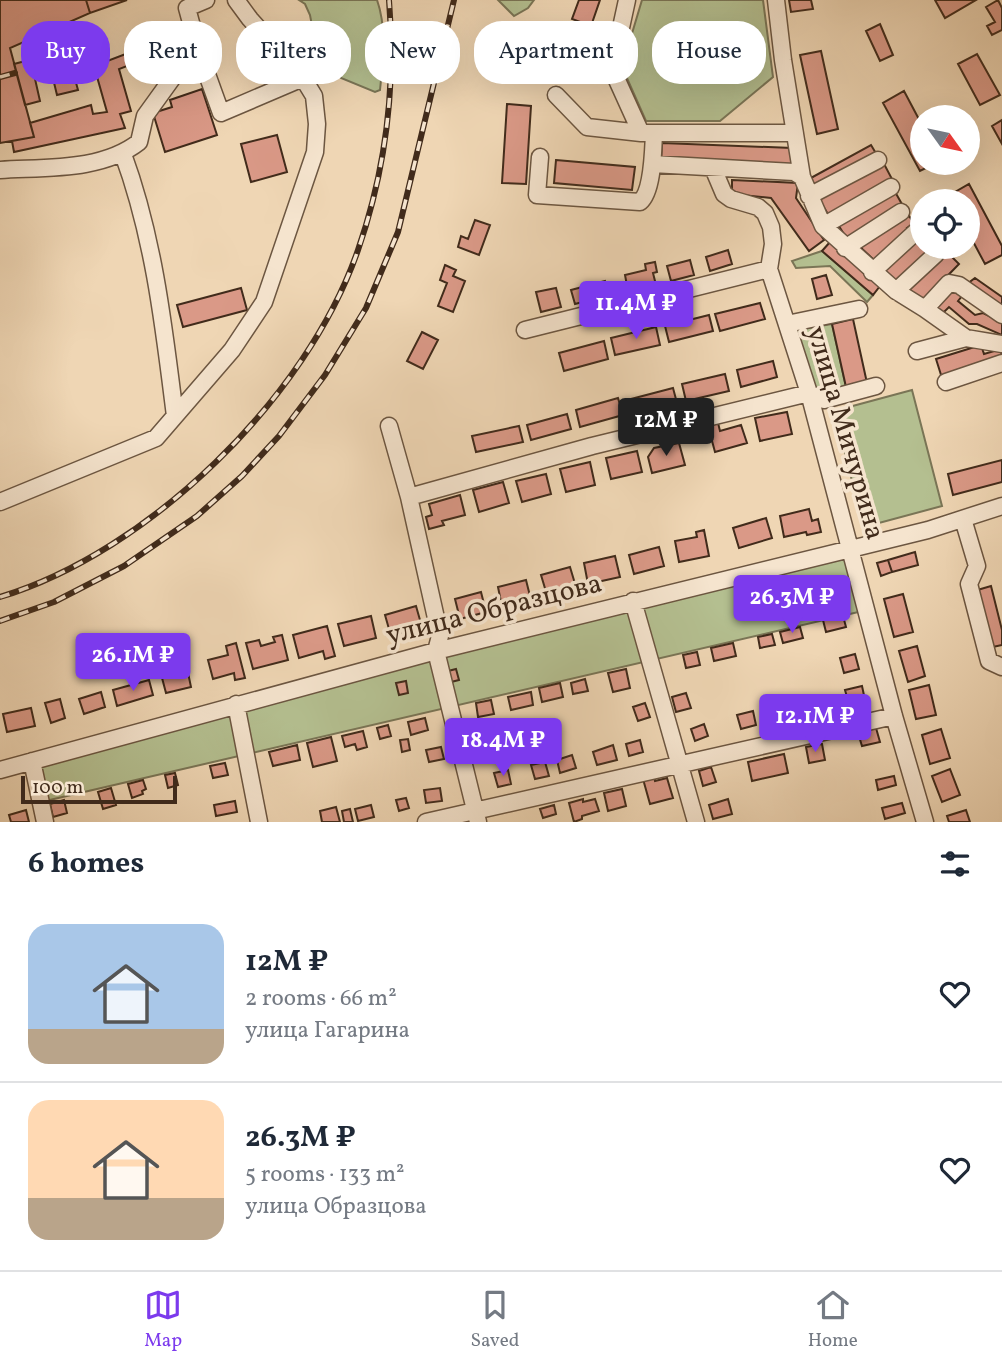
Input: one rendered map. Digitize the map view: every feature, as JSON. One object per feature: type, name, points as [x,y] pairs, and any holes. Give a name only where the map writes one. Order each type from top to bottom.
[{"type":"street","points":[[191,21],[187,8],[206,0]]},
{"type":"street","points":[[236,0],[252,21]]},
{"type":"street","points":[[540,157],[537,195],[640,202],[646,197],[652,164],[648,133],[612,69],[627,0]]},
{"type":"street","points":[[776,0],[783,60],[803,177],[823,226],[896,291],[966,338]]},
{"type":"street","points":[[0,170],[67,166],[123,154],[139,142],[145,116],[168,84]]},
{"type":"street","points":[[211,84],[221,113],[289,84]]},
{"type":"street","points":[[0,502],[156,438],[232,349],[264,302],[315,152],[317,124],[314,96],[307,84]]},
{"type":"street","points":[[556,95],[587,127],[648,133],[795,133]]},
{"type":"street","points":[[123,154],[133,182],[161,302],[176,416]]},
{"type":"street","points":[[810,196],[878,160]]},
{"type":"street","points":[[652,164],[794,172],[803,177]]},
{"type":"street","name":"улица Мичурина","points":[[713,169],[724,194],[731,199],[758,206],[765,213],[771,227],[773,244],[769,269],[809,393],[894,716],[925,822]]},
{"type":"street","points":[[823,226],[891,187]]},
{"type":"street","points":[[845,248],[901,212]]},
{"type":"street","points":[[872,272],[910,236]]},
{"type":"street","points":[[896,291],[931,259]]},
{"type":"street","points":[[525,330],[769,269]]},
{"type":"street","points":[[925,309],[949,283],[959,285],[1002,315]]},
{"type":"street","points":[[787,324],[859,309]]},
{"type":"street","points":[[918,351],[966,338],[1002,344]]},
{"type":"street","points":[[946,382],[1002,363]]},
{"type":"street","points":[[409,497],[592,446],[809,393],[824,400],[876,386]]},
{"type":"street","points":[[389,426],[409,497],[440,636],[436,651],[477,816]]},
{"type":"street","name":"улица Образцова","points":[[0,770],[436,651],[929,530],[1002,506]]},
{"type":"street","points":[[963,519],[977,566],[970,584],[989,661],[1002,667]]},
{"type":"street","points":[[633,601],[696,822]]},
{"type":"street","points":[[236,704],[259,822]]},
{"type":"street","points":[[426,822],[477,816],[680,763],[894,716]]},
{"type":"street","points":[[32,761],[46,822]]},
{"type":"green space","points":[[299,0],[377,0],[381,21],[365,21],[365,84],[381,84],[380,90],[375,92],[351,82],[351,21],[311,21],[305,4]]},
{"type":"green space","points":[[498,0],[534,0],[528,8],[514,16]]},
{"type":"green space","points":[[642,0],[763,0],[766,21],[652,21],[652,84],[765,84],[720,121],[646,121],[630,84],[638,84],[638,21],[636,21]]},
{"type":"green space","points":[[766,23],[773,77],[766,83]]},
{"type":"green space","points":[[822,251],[873,295],[867,302],[830,266],[796,268],[792,261]]},
{"type":"green space","points":[[832,324],[846,387],[817,392],[796,330]]},
{"type":"green space","points":[[912,390],[942,506],[864,527],[834,411]]},
{"type":"green space","points":[[851,549],[867,610],[41,802],[32,761]]},
{"type":"building","points":[[0,0],[86,0],[90,13],[72,21],[21,21],[21,43],[10,48],[34,137],[0,143]]},
{"type":"building","points":[[86,0],[127,0],[90,13]]},
{"type":"building","points":[[579,0],[600,0],[593,21],[572,19]]},
{"type":"building","points":[[789,0],[811,0],[813,9],[791,12]]},
{"type":"building","points":[[935,0],[976,0],[945,18]]},
{"type":"building","points":[[998,0],[1002,8],[1002,30],[992,35],[987,26],[995,22],[986,7]]},
{"type":"building","points":[[880,24],[893,55],[880,61],[866,31]]},
{"type":"building","points":[[821,51],[838,129],[817,134],[800,55]]},
{"type":"building","points":[[977,54],[1000,95],[980,105],[958,64]]},
{"type":"building","points":[[124,55],[124,67],[119,69],[131,111],[120,114],[125,128],[14,152],[12,141],[34,137],[30,123],[91,105],[93,114],[107,112],[99,84],[110,84],[110,60]]},
{"type":"building","points":[[21,62],[21,84],[36,84],[40,101],[25,105],[14,64]]},
{"type":"building","points":[[54,84],[76,84],[78,90],[57,95]]},
{"type":"building","points":[[202,89],[217,135],[165,152],[153,113],[172,107],[170,100]]},
{"type":"building","points":[[904,91],[911,105],[910,153],[883,103]]},
{"type":"building","points":[[507,104],[531,106],[526,184],[502,183]]},
{"type":"building","points":[[1002,120],[1002,144],[992,126]]},
{"type":"building","points":[[277,135],[287,172],[251,182],[241,144]]},
{"type":"building","points":[[662,143],[792,148],[791,166],[661,161]]},
{"type":"building","points":[[871,145],[877,155],[814,189],[809,179]]},
{"type":"building","points":[[556,160],[635,167],[632,190],[554,183]]},
{"type":"building","points":[[883,162],[892,179],[829,216],[819,199]]},
{"type":"building","points":[[732,180],[798,183],[796,198],[824,240],[809,251],[771,198],[732,194]]},
{"type":"building","points":[[894,190],[903,206],[847,239],[837,223]]},
{"type":"building","points":[[980,205],[1002,246],[1002,255],[985,264],[980,255]]},
{"type":"building","points":[[910,217],[910,226],[907,228],[909,231],[874,260],[859,246],[885,228]]},
{"type":"building","points":[[475,220],[490,225],[479,255],[458,247],[461,236],[468,239]]},
{"type":"building","points":[[830,242],[880,286],[873,295],[822,251]]},
{"type":"building","points":[[910,244],[910,259],[922,259],[896,283],[884,269]]},
{"type":"building","points":[[728,250],[732,264],[710,271],[706,257]]},
{"type":"building","points":[[938,259],[954,259],[959,264],[922,302],[908,289]]},
{"type":"building","points":[[690,260],[694,275],[671,281],[667,266]]},
{"type":"building","points":[[655,262],[657,272],[653,273],[656,285],[628,291],[625,275],[646,270],[645,264]]},
{"type":"building","points":[[445,265],[456,270],[453,276],[465,281],[453,312],[438,306],[447,283],[440,280]]},
{"type":"building","points":[[826,275],[832,295],[817,299],[812,279]]},
{"type":"building","points":[[975,278],[1002,297],[1002,309],[967,284]]},
{"type":"building","points":[[605,281],[609,295],[575,304],[571,290]]},
{"type":"building","points":[[952,287],[962,296],[958,301],[975,315],[983,313],[1002,322],[1002,335],[977,324],[969,324],[949,307],[943,313],[935,307]]},
{"type":"building","points":[[241,288],[247,310],[183,327],[177,305]]},
{"type":"building","points":[[556,288],[561,307],[541,312],[536,292]]},
{"type":"building","points":[[760,303],[765,319],[720,331],[715,314]]},
{"type":"building","points":[[709,315],[713,331],[669,342],[665,326]]},
{"type":"building","points":[[853,319],[867,383],[846,387],[832,324]]},
{"type":"building","points":[[656,327],[660,345],[615,355],[611,338]]},
{"type":"building","points":[[422,332],[438,340],[423,369],[407,361]]},
{"type":"building","points":[[604,341],[608,359],[564,371],[559,353]]},
{"type":"building","points":[[981,345],[984,354],[1001,349],[1002,360],[942,378],[936,359]]},
{"type":"building","points":[[773,361],[777,377],[741,387],[737,370]]},
{"type":"building","points":[[725,374],[729,391],[686,401],[682,384]]},
{"type":"building","points":[[673,388],[677,403],[635,414],[631,399]]},
{"type":"building","points":[[618,398],[623,415],[580,427],[576,410]]},
{"type":"building","points":[[787,412],[792,434],[760,441],[755,418]]},
{"type":"building","points":[[567,414],[571,429],[531,440],[527,425]]},
{"type":"building","points":[[718,423],[720,431],[741,425],[747,443],[715,452],[708,426]]},
{"type":"building","points":[[519,426],[523,442],[476,452],[472,436]]},
{"type":"building","points":[[679,443],[685,465],[652,473],[648,457],[654,448]]},
{"type":"building","points":[[637,451],[642,472],[611,479],[606,458]]},
{"type":"building","points":[[1002,460],[1002,482],[953,495],[948,474]]},
{"type":"building","points":[[590,462],[595,485],[566,492],[560,469]]},
{"type":"building","points":[[546,474],[551,494],[522,502],[516,481]]},
{"type":"building","points":[[503,482],[509,503],[479,512],[473,490]]},
{"type":"building","points":[[460,495],[465,515],[442,521],[444,525],[429,529],[426,517],[432,515],[429,504]]},
{"type":"building","points":[[809,509],[812,521],[818,519],[821,532],[784,537],[780,516]]},
{"type":"building","points":[[766,518],[772,538],[739,548],[733,528]]},
{"type":"building","points":[[704,530],[709,556],[679,562],[675,541],[697,537],[696,532]]},
{"type":"building","points":[[659,547],[664,566],[634,574],[629,555]]},
{"type":"building","points":[[915,552],[918,565],[892,572],[888,560]]},
{"type":"building","points":[[615,556],[620,577],[588,584],[584,563]]},
{"type":"building","points":[[888,560],[892,572],[881,576],[877,563]]},
{"type":"building","points":[[570,567],[576,587],[547,595],[541,575]]},
{"type":"building","points":[[526,580],[531,600],[502,607],[498,587]]},
{"type":"building","points":[[991,586],[1002,630],[1002,645],[988,648],[974,591]]},
{"type":"building","points":[[481,592],[486,612],[460,619],[455,599]]},
{"type":"building","points":[[903,594],[913,632],[894,637],[884,599]]},
{"type":"building","points":[[416,606],[422,627],[391,636],[385,615]]},
{"type":"building","points":[[371,616],[376,638],[344,646],[338,624]]},
{"type":"building","points":[[843,616],[846,627],[826,632],[823,620]]},
{"type":"building","points":[[327,626],[335,656],[325,659],[323,651],[299,658],[293,635]]},
{"type":"building","points":[[800,627],[803,638],[783,643],[780,632]]},
{"type":"building","points":[[772,634],[775,645],[760,648],[758,637]]},
{"type":"building","points":[[282,635],[288,660],[253,669],[246,643],[259,640],[261,646],[275,642],[273,637]]},
{"type":"building","points":[[236,643],[245,678],[235,680],[234,673],[213,679],[208,660],[228,655],[226,646]]},
{"type":"building","points":[[733,643],[736,656],[714,661],[711,648]]},
{"type":"building","points":[[917,646],[925,676],[908,682],[899,651]]},
{"type":"building","points":[[697,652],[700,665],[686,668],[683,655]]},
{"type":"building","points":[[855,654],[859,669],[844,673],[840,658]]},
{"type":"building","points":[[187,668],[191,687],[166,693],[161,674]]},
{"type":"building","points":[[456,669],[459,680],[451,682],[448,671]]},
{"type":"building","points":[[626,669],[630,688],[613,692],[608,673]]},
{"type":"building","points":[[585,679],[588,691],[573,694],[571,683]]},
{"type":"building","points":[[149,680],[153,695],[117,706],[113,690]]},
{"type":"building","points":[[406,681],[408,693],[399,695],[396,683]]},
{"type":"building","points":[[560,683],[563,697],[542,702],[539,688]]},
{"type":"building","points":[[929,685],[936,715],[916,719],[909,690]]},
{"type":"building","points":[[862,686],[865,700],[849,704],[845,690]]},
{"type":"building","points":[[101,692],[105,707],[84,714],[79,699]]},
{"type":"building","points":[[531,692],[533,705],[511,710],[508,697]]},
{"type":"building","points":[[686,693],[691,708],[676,712],[672,697]]},
{"type":"building","points":[[810,698],[812,712],[798,715],[795,701]]},
{"type":"building","points":[[60,699],[65,718],[51,723],[45,703]]},
{"type":"building","points":[[491,700],[494,714],[478,717],[476,703]]},
{"type":"building","points":[[645,703],[650,717],[638,721],[633,707]]},
{"type":"building","points":[[781,705],[785,719],[771,723],[767,709]]},
{"type":"building","points":[[31,708],[35,726],[7,732],[3,714]]},
{"type":"building","points":[[753,711],[756,725],[741,729],[737,715]]},
{"type":"building","points":[[425,718],[428,730],[411,735],[408,722]]},
{"type":"building","points":[[704,724],[708,736],[695,741],[691,729]]},
{"type":"building","points":[[388,725],[391,736],[380,739],[377,728]]},
{"type":"building","points":[[876,728],[880,742],[862,746],[858,733]]},
{"type":"building","points":[[941,729],[950,758],[930,764],[922,735]]},
{"type":"building","points":[[363,731],[367,747],[357,750],[355,744],[345,747],[342,736]]},
{"type":"building","points":[[483,734],[487,748],[472,752],[469,738]]},
{"type":"building","points":[[331,737],[337,761],[313,767],[307,743]]},
{"type":"building","points":[[408,739],[410,750],[402,752],[400,740]]},
{"type":"building","points":[[640,740],[643,752],[629,756],[626,744]]},
{"type":"building","points":[[822,744],[825,760],[809,763],[806,747]]},
{"type":"building","points":[[297,745],[300,760],[273,766],[269,752]]},
{"type":"building","points":[[613,745],[617,760],[597,765],[593,752]]},
{"type":"building","points":[[441,747],[444,759],[429,762],[426,750]]},
{"type":"building","points":[[784,754],[788,773],[752,781],[748,762]]},
{"type":"building","points":[[572,755],[576,768],[560,773],[557,760]]},
{"type":"building","points":[[545,762],[549,776],[535,779],[531,765]]},
{"type":"building","points":[[225,763],[228,775],[213,778],[210,766]]},
{"type":"building","points":[[711,767],[716,782],[703,786],[699,771]]},
{"type":"building","points":[[950,769],[960,795],[942,802],[932,776]]},
{"type":"building","points":[[508,770],[511,784],[498,787],[494,773]]},
{"type":"building","points":[[175,773],[178,785],[168,788],[165,775]]},
{"type":"building","points":[[654,776],[655,781],[667,778],[673,798],[650,804],[643,779]]},
{"type":"building","points":[[894,776],[896,785],[878,790],[876,780]]},
{"type":"building","points":[[143,780],[146,789],[142,791],[143,794],[132,798],[128,784]]},
{"type":"building","points":[[111,788],[116,805],[103,809],[98,792]]},
{"type":"building","points":[[440,788],[442,801],[426,803],[424,790]]},
{"type":"building","points":[[622,789],[626,806],[608,811],[604,793]]},
{"type":"building","points":[[406,798],[409,808],[399,811],[396,800]]},
{"type":"building","points":[[583,799],[583,802],[595,799],[599,811],[582,816],[582,819],[574,822],[569,803]]},
{"type":"building","points":[[728,799],[732,814],[713,819],[709,805]]},
{"type":"building","points":[[64,800],[67,813],[53,817],[50,804]]},
{"type":"building","points":[[235,801],[237,812],[216,816],[214,805]]},
{"type":"building","points":[[902,803],[905,813],[885,819],[882,808]]},
{"type":"building","points":[[371,805],[374,817],[358,821],[355,809]]},
{"type":"building","points":[[554,805],[556,814],[543,818],[540,809]]},
{"type":"building","points":[[336,807],[340,822],[322,822],[320,811]]},
{"type":"building","points":[[350,809],[353,822],[344,822],[342,811]]},
{"type":"building","points":[[26,810],[29,822],[11,822],[9,815]]},
{"type":"building","points":[[966,810],[970,822],[949,822],[947,816]]},
{"type":"railway","points":[[0,597],[56,575],[112,545],[165,506],[216,462],[262,413],[302,360],[334,306],[358,250],[376,189],[390,95],[389,0]]},
{"type":"railway","points":[[0,621],[54,602],[124,566],[197,516],[242,476],[279,436],[325,375],[366,308],[398,232],[454,0]]},
{"type":"railway","points":[[0,77],[15,73]]}]
